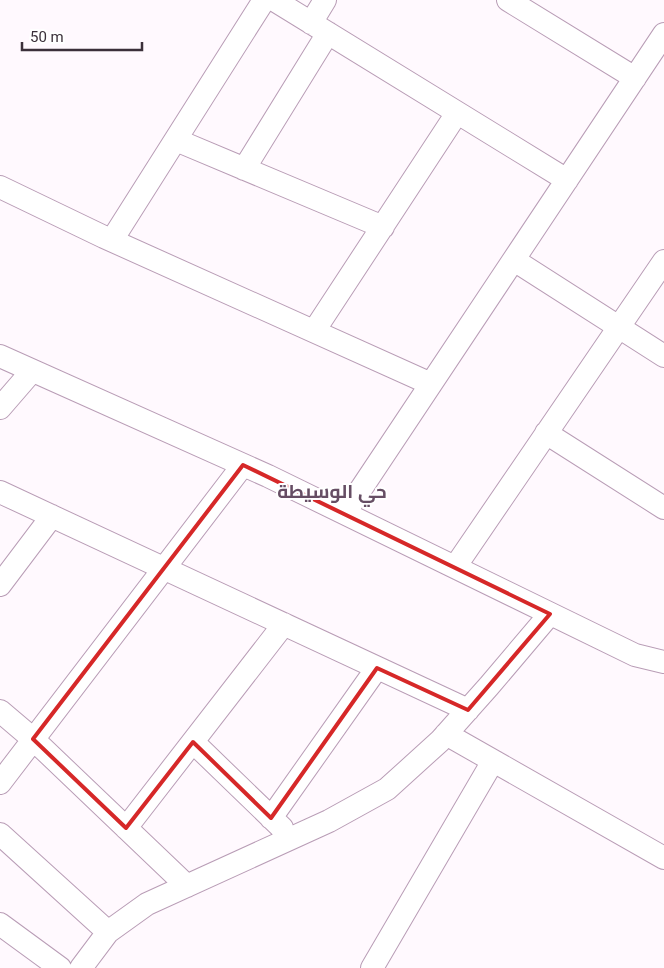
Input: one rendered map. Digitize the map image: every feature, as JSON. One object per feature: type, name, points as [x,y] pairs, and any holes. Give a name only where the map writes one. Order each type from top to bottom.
[{"type":"street","points":[[112,240],[264,0]]},
{"type":"street","points":[[274,0],[567,180]]},
{"type":"street","points":[[244,169],[320,28],[325,0]]},
{"type":"street","points":[[508,0],[531,6],[635,78]]},
{"type":"street","points":[[345,514],[664,34]]},
{"type":"street","points":[[314,331],[457,113]]},
{"type":"street","points":[[176,140],[383,227]]},
{"type":"street","points":[[2,191],[432,384]]},
{"type":"street","points":[[514,260],[664,356]]},
{"type":"street","points":[[455,567],[664,261]]},
{"type":"street","points":[[0,356],[243,465],[635,655],[664,662]]},
{"type":"street","points":[[0,408],[32,371]]},
{"type":"street","points":[[546,433],[664,508]]},
{"type":"street","points":[[0,783],[243,465]]},
{"type":"street","points":[[0,492],[468,710]]},
{"type":"street","points":[[0,585],[52,516]]},
{"type":"street","points":[[81,968],[108,932],[147,904],[292,838],[386,789],[446,734],[550,614]]},
{"type":"street","points":[[126,828],[284,624]]},
{"type":"street","points":[[271,818],[378,668]]},
{"type":"street","points":[[0,711],[33,739],[187,886]]},
{"type":"street","points":[[446,734],[664,858]]},
{"type":"street","points":[[193,742],[292,838]]},
{"type":"street","points":[[372,968],[494,761]]},
{"type":"street","points":[[0,834],[108,932]]},
{"type":"street","points":[[0,924],[60,968]]},
{"type":"highlighted area","points":[[243,465],[550,614],[468,710],[377,668],[271,818],[193,742],[126,828],[33,739]]},
{"type":"district","name":"حي الوسيطة","points":[[332,491]]}]
